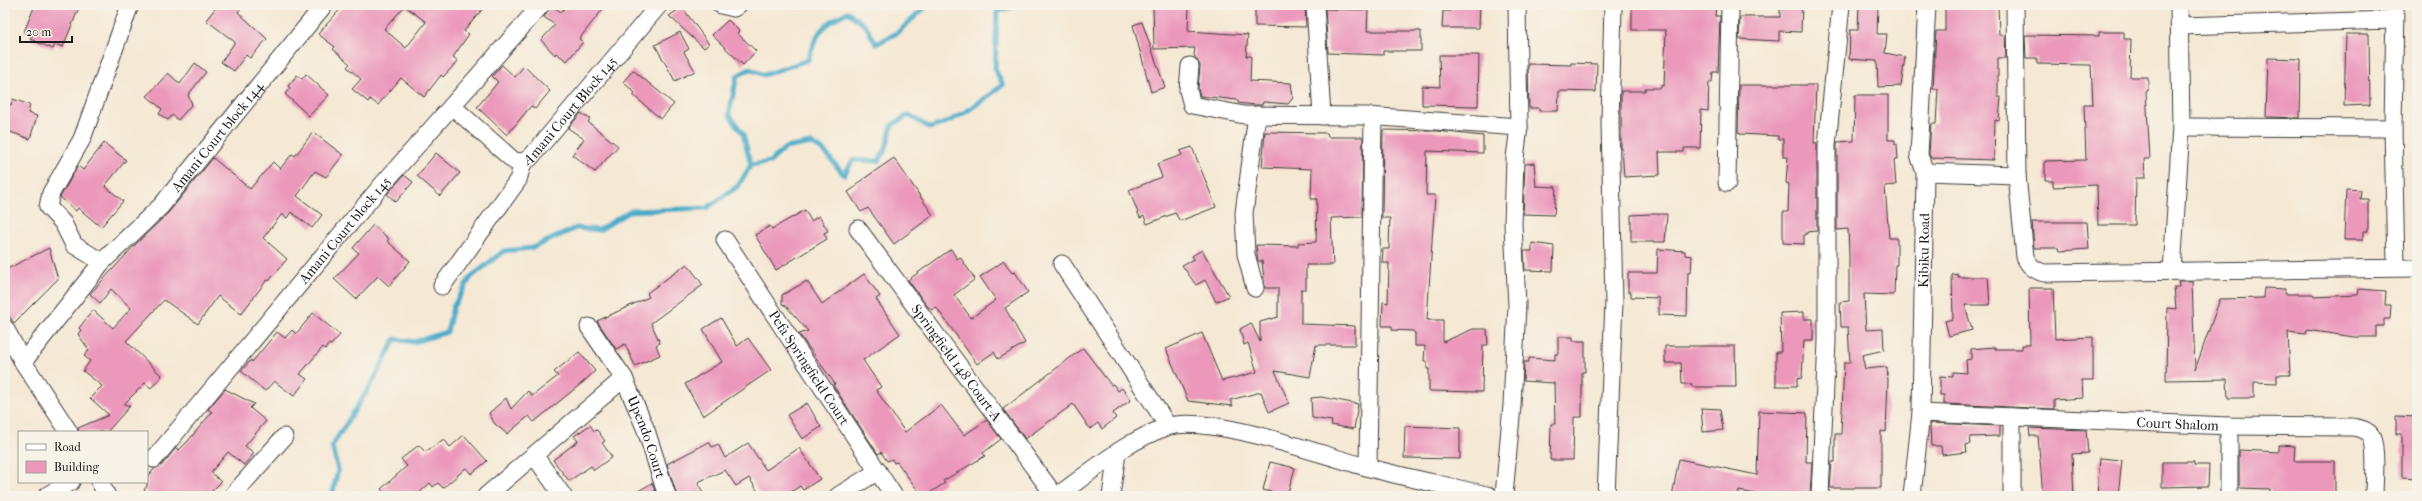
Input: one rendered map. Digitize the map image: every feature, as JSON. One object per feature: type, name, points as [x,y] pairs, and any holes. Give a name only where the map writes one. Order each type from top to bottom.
[{"type":"street","points":[[102,262],[74,245],[63,223],[48,207],[51,194],[82,139],[130,5]]},
{"type":"street","name":"Amani Court block 144","points":[[23,362],[102,262],[161,206],[324,5]]},
{"type":"street","name":"Amani Court block 145","points":[[154,459],[377,191],[541,5]]},
{"type":"street","name":"Amani Court Block 145","points":[[452,106],[514,161],[523,162],[530,158],[659,5]]},
{"type":"street","points":[[721,5],[734,8],[738,5]]},
{"type":"street","points":[[1315,5],[1322,116]]},
{"type":"street","points":[[1504,496],[1512,405],[1517,305],[1513,224],[1515,158],[1519,127],[1517,5]]},
{"type":"street","points":[[1606,496],[1614,302],[1610,122],[1613,5]]},
{"type":"street","points":[[1727,183],[1730,5]]},
{"type":"street","points":[[1820,496],[1827,341],[1827,145],[1842,5]]},
{"type":"street","name":"Kibiku Road","points":[[1912,496],[1922,413],[1925,172],[1919,155],[1927,5]]},
{"type":"street","points":[[2015,5],[2017,175],[2025,256],[2028,264],[2036,270],[2044,273],[2396,267],[2417,268]]},
{"type":"street","points":[[2172,271],[2181,127],[2179,5]]},
{"type":"street","points":[[2180,26],[2394,12],[2393,128],[2396,267]]},
{"type":"street","points":[[1190,66],[1188,90],[1192,105],[1230,114],[1373,117],[1519,127]]},
{"type":"street","points":[[1256,288],[1246,254],[1244,213],[1257,115]]},
{"type":"street","points":[[1368,467],[1373,117]]},
{"type":"street","points":[[2181,127],[2393,128]]},
{"type":"street","points":[[442,286],[518,180],[523,162]]},
{"type":"street","points":[[1925,172],[2017,175]]},
{"type":"street","name":"Springfield 148 Court-A","points":[[858,229],[1056,496]]},
{"type":"street","name":"Pefa Springfield Court","points":[[725,240],[894,496]]},
{"type":"street","points":[[1062,264],[1168,426]]},
{"type":"street","name":"Upendo Court","points":[[589,327],[624,378],[646,430],[667,496]]},
{"type":"street","points":[[5,328],[23,362],[68,431]]},
{"type":"street","name":"Upendo Court","points":[[486,496],[624,378]]},
{"type":"street","name":"Court Shalom","points":[[1922,413],[2229,426],[2352,426],[2362,429],[2370,434],[2374,444],[2374,496]]},
{"type":"street","points":[[2012,417],[2012,496]]},
{"type":"street","points":[[1056,496],[1117,453],[1149,434],[1168,426],[1199,424],[1231,429],[1368,467],[1490,496]]},
{"type":"street","points":[[2229,426],[2229,496]]},
{"type":"street","points":[[232,496],[284,437]]},
{"type":"street","points":[[1111,496],[1117,453]]},
{"type":"street","points":[[534,455],[563,496]]},
{"type":"street","points":[[838,496],[878,471]]},
{"type":"street","points":[[46,496],[69,483]]},
{"type":"street","points":[[100,483],[107,496]]},
{"type":"building","points":[[35,5],[80,5],[63,47],[55,44],[53,49],[30,39],[32,35],[24,32]]},
{"type":"building","points":[[218,5],[244,5],[238,12],[267,39],[250,58],[246,55],[234,71],[221,62],[235,42],[206,20]]},
{"type":"building","points":[[344,5],[486,5],[464,31],[469,34],[453,57],[458,61],[443,77],[441,75],[424,97],[401,78],[378,105],[370,99],[368,102],[352,89],[361,79],[347,67],[350,64],[333,49],[335,47],[318,34]],"holes":[[[405,6],[426,22],[406,48],[384,29]]]},
{"type":"building","points":[[551,5],[561,12],[567,5],[606,5],[579,39],[583,42],[567,61],[556,53],[555,55],[541,40],[555,25],[544,17]]},
{"type":"building","points":[[1153,5],[1189,5],[1188,31],[1248,35],[1246,56],[1251,56],[1250,81],[1291,83],[1293,98],[1288,104],[1263,102],[1262,105],[1255,105],[1238,103],[1238,100],[1200,96],[1198,89],[1200,66],[1194,55],[1195,48],[1154,49]]},
{"type":"building","points":[[1255,5],[1305,5],[1306,27],[1255,26]]},
{"type":"building","points":[[1450,5],[1480,5],[1479,28],[1442,28],[1443,11],[1450,11]]},
{"type":"building","points":[[1632,5],[1716,5],[1715,16],[1720,16],[1718,72],[1713,72],[1712,82],[1709,82],[1708,111],[1701,110],[1700,148],[1684,148],[1684,152],[1659,152],[1660,175],[1624,177],[1621,148],[1621,91],[1645,91],[1645,88],[1661,88],[1661,85],[1664,86],[1666,30],[1632,30]]},
{"type":"building","points":[[1783,5],[1802,5],[1801,32],[1779,31],[1779,41],[1739,39],[1740,17],[1780,17],[1780,9],[1783,9]]},
{"type":"building","points":[[1859,5],[1878,5],[1877,34],[1887,34],[1885,53],[1905,57],[1901,86],[1878,87],[1877,61],[1849,59],[1850,30],[1858,30]]},
{"type":"building","points":[[1945,5],[1998,5],[1999,35],[2005,35],[2006,58],[1998,58],[1998,97],[2001,97],[1999,121],[1995,120],[1994,160],[1931,158],[1929,154],[1931,124],[1936,124],[1938,89],[1933,89],[1936,31],[1945,31]]},
{"type":"building","points":[[682,7],[709,44],[704,48],[669,16]]},
{"type":"building","points":[[1325,9],[1368,10],[1367,31],[1421,31],[1421,51],[1383,51],[1383,55],[1328,53]]},
{"type":"building","points":[[728,20],[739,31],[737,33],[756,51],[743,65],[712,35]]},
{"type":"building","points":[[1142,22],[1165,87],[1151,92],[1133,25]]},
{"type":"building","points":[[680,32],[689,49],[684,52],[695,71],[675,81],[655,45]]},
{"type":"building","points":[[2099,32],[2124,32],[2124,39],[2131,39],[2130,77],[2148,77],[2148,91],[2146,91],[2150,159],[2144,159],[2145,178],[2136,178],[2135,225],[2098,225],[2097,185],[2053,187],[2053,181],[2045,181],[2045,161],[2086,160],[2084,104],[2093,104],[2091,65],[2037,64],[2037,58],[2026,58],[2025,35],[2099,36]]},
{"type":"building","points":[[2346,34],[2369,34],[2370,105],[2344,106]]},
{"type":"building","points":[[1439,55],[1479,55],[1478,106],[1422,105],[1422,86],[1440,87]]},
{"type":"building","points":[[2268,58],[2301,59],[2300,118],[2266,117]]},
{"type":"building","points":[[195,63],[206,72],[188,95],[192,104],[178,120],[172,115],[168,120],[159,114],[162,109],[147,96],[168,73],[180,84]]},
{"type":"building","points":[[1571,63],[1597,64],[1596,92],[1559,91],[1558,111],[1539,111],[1539,108],[1529,108],[1528,64],[1571,65]]},
{"type":"building","points":[[502,65],[515,77],[524,66],[550,91],[535,109],[531,106],[507,135],[477,107],[498,82],[492,76]]},
{"type":"building","points":[[633,70],[674,104],[661,119],[633,95],[635,93],[623,82]]},
{"type":"building","points":[[306,74],[329,95],[309,116],[285,94],[290,88],[288,86],[297,75],[302,79]]},
{"type":"building","points":[[1739,85],[1816,85],[1814,143],[1817,143],[1817,231],[1807,232],[1807,234],[1804,234],[1804,244],[1783,243],[1783,212],[1788,212],[1789,184],[1786,183],[1788,157],[1783,157],[1783,139],[1778,139],[1778,136],[1740,134],[1738,132]]},
{"type":"building","points":[[1855,95],[1888,95],[1888,140],[1895,140],[1895,144],[1897,144],[1898,160],[1894,160],[1896,185],[1885,186],[1889,238],[1897,238],[1897,265],[1895,265],[1894,295],[1864,294],[1866,330],[1883,329],[1884,350],[1862,355],[1865,369],[1887,367],[1888,381],[1886,432],[1881,431],[1881,488],[1830,488],[1832,462],[1835,462],[1835,434],[1841,434],[1844,363],[1850,363],[1848,327],[1841,327],[1840,302],[1849,301],[1849,253],[1848,229],[1837,230],[1837,142],[1854,141]]},
{"type":"building","points":[[13,99],[30,105],[28,113],[37,116],[30,139],[5,130],[5,102],[11,105]]},
{"type":"building","points":[[581,113],[590,119],[588,122],[618,146],[595,172],[572,155],[584,139],[568,128]]},
{"type":"building","points":[[1383,130],[1437,131],[1483,136],[1483,153],[1427,151],[1426,195],[1435,195],[1427,320],[1443,320],[1443,342],[1473,329],[1487,329],[1488,345],[1483,345],[1482,392],[1429,391],[1429,369],[1427,369],[1427,361],[1424,361],[1425,346],[1415,346],[1415,333],[1413,331],[1392,330],[1392,326],[1382,326],[1383,302],[1388,303],[1389,263],[1382,263],[1383,249],[1389,249],[1390,218],[1382,218]]},
{"type":"building","points":[[313,132],[343,155],[326,177],[315,171],[297,196],[322,215],[312,228],[291,212],[287,218],[282,214],[263,238],[287,259],[269,281],[267,280],[241,314],[218,296],[198,324],[164,300],[126,341],[162,376],[151,388],[145,383],[124,404],[130,406],[108,431],[79,431],[78,428],[109,415],[90,398],[102,386],[83,371],[90,361],[84,356],[89,350],[78,334],[81,330],[79,328],[93,310],[113,328],[131,308],[111,289],[100,303],[90,294],[135,245],[169,212],[213,158],[250,189],[273,162],[280,169],[292,154],[295,156]]},
{"type":"building","points":[[1265,132],[1327,133],[1328,137],[1363,137],[1362,217],[1331,218],[1333,265],[1306,265],[1306,289],[1301,289],[1301,324],[1355,326],[1355,345],[1316,345],[1310,377],[1275,371],[1289,403],[1269,412],[1261,392],[1230,400],[1233,406],[1188,401],[1166,349],[1202,333],[1222,381],[1257,372],[1248,343],[1244,345],[1240,329],[1251,323],[1260,342],[1260,322],[1278,317],[1278,288],[1265,288],[1262,261],[1258,261],[1256,245],[1298,246],[1298,243],[1316,242],[1317,199],[1311,199],[1312,169],[1262,167]]},
{"type":"building","points":[[104,143],[126,160],[105,186],[123,201],[101,227],[78,208],[76,211],[60,197],[78,166],[83,170]]},
{"type":"building","points":[[1192,147],[1216,207],[1180,221],[1175,213],[1147,224],[1144,216],[1140,218],[1129,190],[1162,177],[1157,164],[1182,155],[1180,151]]},
{"type":"building","points":[[436,153],[460,173],[440,196],[417,176]]},
{"type":"building","points":[[894,158],[933,215],[894,244],[868,208],[861,212],[848,192],[857,186],[856,184]]},
{"type":"building","points":[[1534,163],[1536,186],[1556,187],[1554,215],[1523,214],[1525,164]]},
{"type":"building","points":[[404,175],[413,182],[396,202],[387,194]]},
{"type":"building","points":[[2346,189],[2361,190],[2360,199],[2368,199],[2368,231],[2363,231],[2363,240],[2344,240]]},
{"type":"building","points":[[805,210],[811,221],[819,216],[828,231],[824,233],[827,239],[776,270],[755,235],[770,226],[772,229]]},
{"type":"building","points":[[1667,214],[1665,242],[1631,242],[1631,215]]},
{"type":"building","points":[[2032,222],[2087,222],[2089,249],[2060,251],[2059,248],[2034,248]]},
{"type":"building","points":[[373,225],[389,239],[387,241],[410,261],[389,286],[378,276],[356,299],[334,279],[359,253],[353,248]]},
{"type":"building","points":[[1532,243],[1554,246],[1553,271],[1525,270],[1524,251],[1532,251]]},
{"type":"building","points":[[49,248],[58,279],[14,323],[5,311],[5,270]]},
{"type":"building","points":[[951,249],[957,259],[960,257],[975,279],[954,295],[971,318],[996,300],[980,277],[1004,261],[1012,273],[1015,272],[1028,292],[1005,308],[1025,343],[998,359],[994,352],[977,364],[936,307],[932,310],[927,306],[908,280]]},
{"type":"building","points":[[1658,249],[1685,251],[1685,255],[1692,256],[1691,273],[1688,272],[1687,316],[1659,315],[1659,298],[1631,297],[1631,292],[1628,292],[1628,273],[1657,273]]},
{"type":"building","points":[[1202,250],[1229,296],[1216,302],[1205,280],[1196,285],[1182,265],[1194,259],[1192,256]]},
{"type":"building","points":[[687,264],[703,285],[651,323],[660,343],[656,345],[660,355],[635,366],[625,344],[616,349],[597,321],[649,297],[647,293]]},
{"type":"building","points":[[864,274],[880,296],[876,299],[900,334],[863,360],[881,387],[876,390],[905,432],[941,405],[964,435],[987,420],[1001,439],[983,453],[985,456],[943,481],[945,483],[925,496],[922,496],[897,462],[894,463],[892,459],[887,461],[881,452],[878,454],[833,385],[835,384],[799,334],[808,331],[786,306],[782,304],[782,295],[807,281],[822,304]]},
{"type":"building","points":[[1958,274],[1958,277],[1988,277],[1990,305],[1965,305],[1972,330],[1949,336],[1945,321],[1953,319],[1952,275]]},
{"type":"building","points":[[2178,281],[2192,281],[2195,370],[2220,299],[2263,298],[2264,288],[2285,289],[2284,294],[2313,294],[2314,297],[2358,295],[2359,289],[2386,291],[2385,305],[2391,305],[2390,319],[2384,319],[2384,326],[2376,326],[2376,337],[2354,337],[2307,330],[2306,334],[2288,332],[2290,375],[2277,375],[2277,383],[2254,382],[2254,398],[2228,398],[2227,379],[2166,380],[2167,308],[2176,309],[2174,287],[2179,287]]},
{"type":"building","points":[[2029,288],[2053,288],[2055,339],[2093,337],[2093,380],[2082,380],[2083,398],[2054,400],[2054,409],[1944,404],[1944,395],[1940,395],[1940,376],[1953,377],[1953,372],[1967,373],[1966,360],[1971,359],[1971,349],[1995,347],[1995,349],[2022,349],[2022,345],[2030,345]]},
{"type":"building","points":[[1804,312],[1804,319],[1813,319],[1813,340],[1804,340],[1802,378],[1797,379],[1797,386],[1776,386],[1776,352],[1781,352],[1780,313]]},
{"type":"building","points":[[313,313],[340,335],[331,345],[329,344],[325,349],[323,347],[300,374],[307,379],[294,396],[274,381],[265,391],[241,371],[251,360],[252,362],[277,332],[285,338],[292,330],[296,334]]},
{"type":"building","points":[[721,318],[737,346],[748,338],[771,370],[703,416],[685,384],[722,362],[703,329]]},
{"type":"building","points":[[1558,337],[1573,337],[1573,341],[1585,341],[1585,372],[1582,372],[1582,417],[1574,417],[1573,460],[1550,460],[1551,424],[1555,424],[1554,383],[1523,381],[1524,362],[1529,362],[1529,358],[1555,360],[1555,354],[1558,354]]},
{"type":"building","points":[[1665,346],[1735,346],[1736,387],[1692,387],[1692,384],[1682,384],[1681,363],[1665,363]]},
{"type":"building","points":[[1083,348],[1111,385],[1113,384],[1118,391],[1122,388],[1131,400],[1113,413],[1116,418],[1102,429],[1098,423],[1090,429],[1073,404],[1025,439],[1003,409]]},
{"type":"building","points":[[579,352],[595,371],[582,383],[534,422],[529,416],[507,434],[494,423],[489,413],[506,398],[511,409],[528,391],[532,396],[558,376],[554,372]]},
{"type":"building","points":[[225,389],[254,404],[250,408],[266,421],[245,446],[254,453],[244,465],[228,452],[211,472],[221,482],[207,496],[151,496],[144,490],[148,483],[148,477],[154,469],[162,465],[176,448],[179,450],[188,441],[212,412],[208,409]]},
{"type":"building","points":[[1321,397],[1358,404],[1354,429],[1331,425],[1332,421],[1312,418],[1311,398]]},
{"type":"building","points":[[807,403],[821,427],[802,439],[787,415]]},
{"type":"building","points":[[1701,408],[1720,409],[1723,430],[1703,432]]},
{"type":"building","points":[[1759,411],[1807,413],[1806,462],[1812,462],[1810,496],[1766,496],[1739,491],[1738,496],[1672,496],[1679,459],[1757,475]]},
{"type":"building","points":[[2396,416],[2417,417],[2417,478],[2402,477],[2402,434],[2396,434]]},
{"type":"building","points":[[1930,423],[2000,426],[2000,436],[1970,437],[1971,444],[1966,445],[1967,452],[1942,455],[1941,446],[1931,446]]},
{"type":"building","points":[[590,425],[594,431],[597,430],[605,441],[602,443],[612,457],[594,470],[591,466],[569,481],[553,460],[578,441],[574,436]]},
{"type":"building","points":[[1405,426],[1460,428],[1460,459],[1404,458]]},
{"type":"building","points":[[2029,428],[2086,430],[2088,453],[2072,454],[2074,496],[2043,496],[2038,436],[2030,436]]},
{"type":"building","points":[[464,435],[487,461],[471,474],[466,468],[443,488],[438,483],[433,487],[430,483],[416,496],[388,496],[381,489],[407,466],[401,459],[419,445],[425,452],[444,439],[450,447]]},
{"type":"building","points":[[709,442],[712,447],[718,444],[725,458],[748,443],[766,470],[799,448],[820,479],[803,490],[800,486],[785,496],[761,496],[749,478],[736,486],[725,470],[698,482],[704,496],[677,496],[667,464]]},
{"type":"building","points":[[2279,445],[2295,446],[2294,461],[2335,461],[2335,496],[2270,496],[2270,489],[2239,488],[2239,450],[2279,452]]},
{"type":"building","points":[[2100,458],[2122,460],[2118,496],[2097,496]]},
{"type":"building","points":[[1270,462],[1295,468],[1287,496],[1263,490]]},
{"type":"building","points":[[2162,462],[2194,462],[2194,465],[2209,465],[2208,486],[2162,487]]},
{"type":"building","points":[[652,483],[657,496],[630,496]]},
{"type":"waterway","points":[[332,496],[338,470],[332,446],[372,383],[395,339],[414,342],[447,332],[453,307],[471,277],[504,251],[532,248],[576,228],[599,230],[630,211],[707,208],[738,186],[751,165],[743,134],[729,114],[737,76],[750,69],[764,75],[808,60],[817,36],[821,30],[839,16],[848,12],[866,26],[876,44],[897,33],[928,5]]},
{"type":"waterway","points":[[751,165],[770,162],[785,148],[811,143],[824,151],[844,175],[853,160],[879,161],[886,148],[892,125],[909,115],[930,128],[959,116],[1003,85],[995,69],[997,12],[1017,5]]}]
